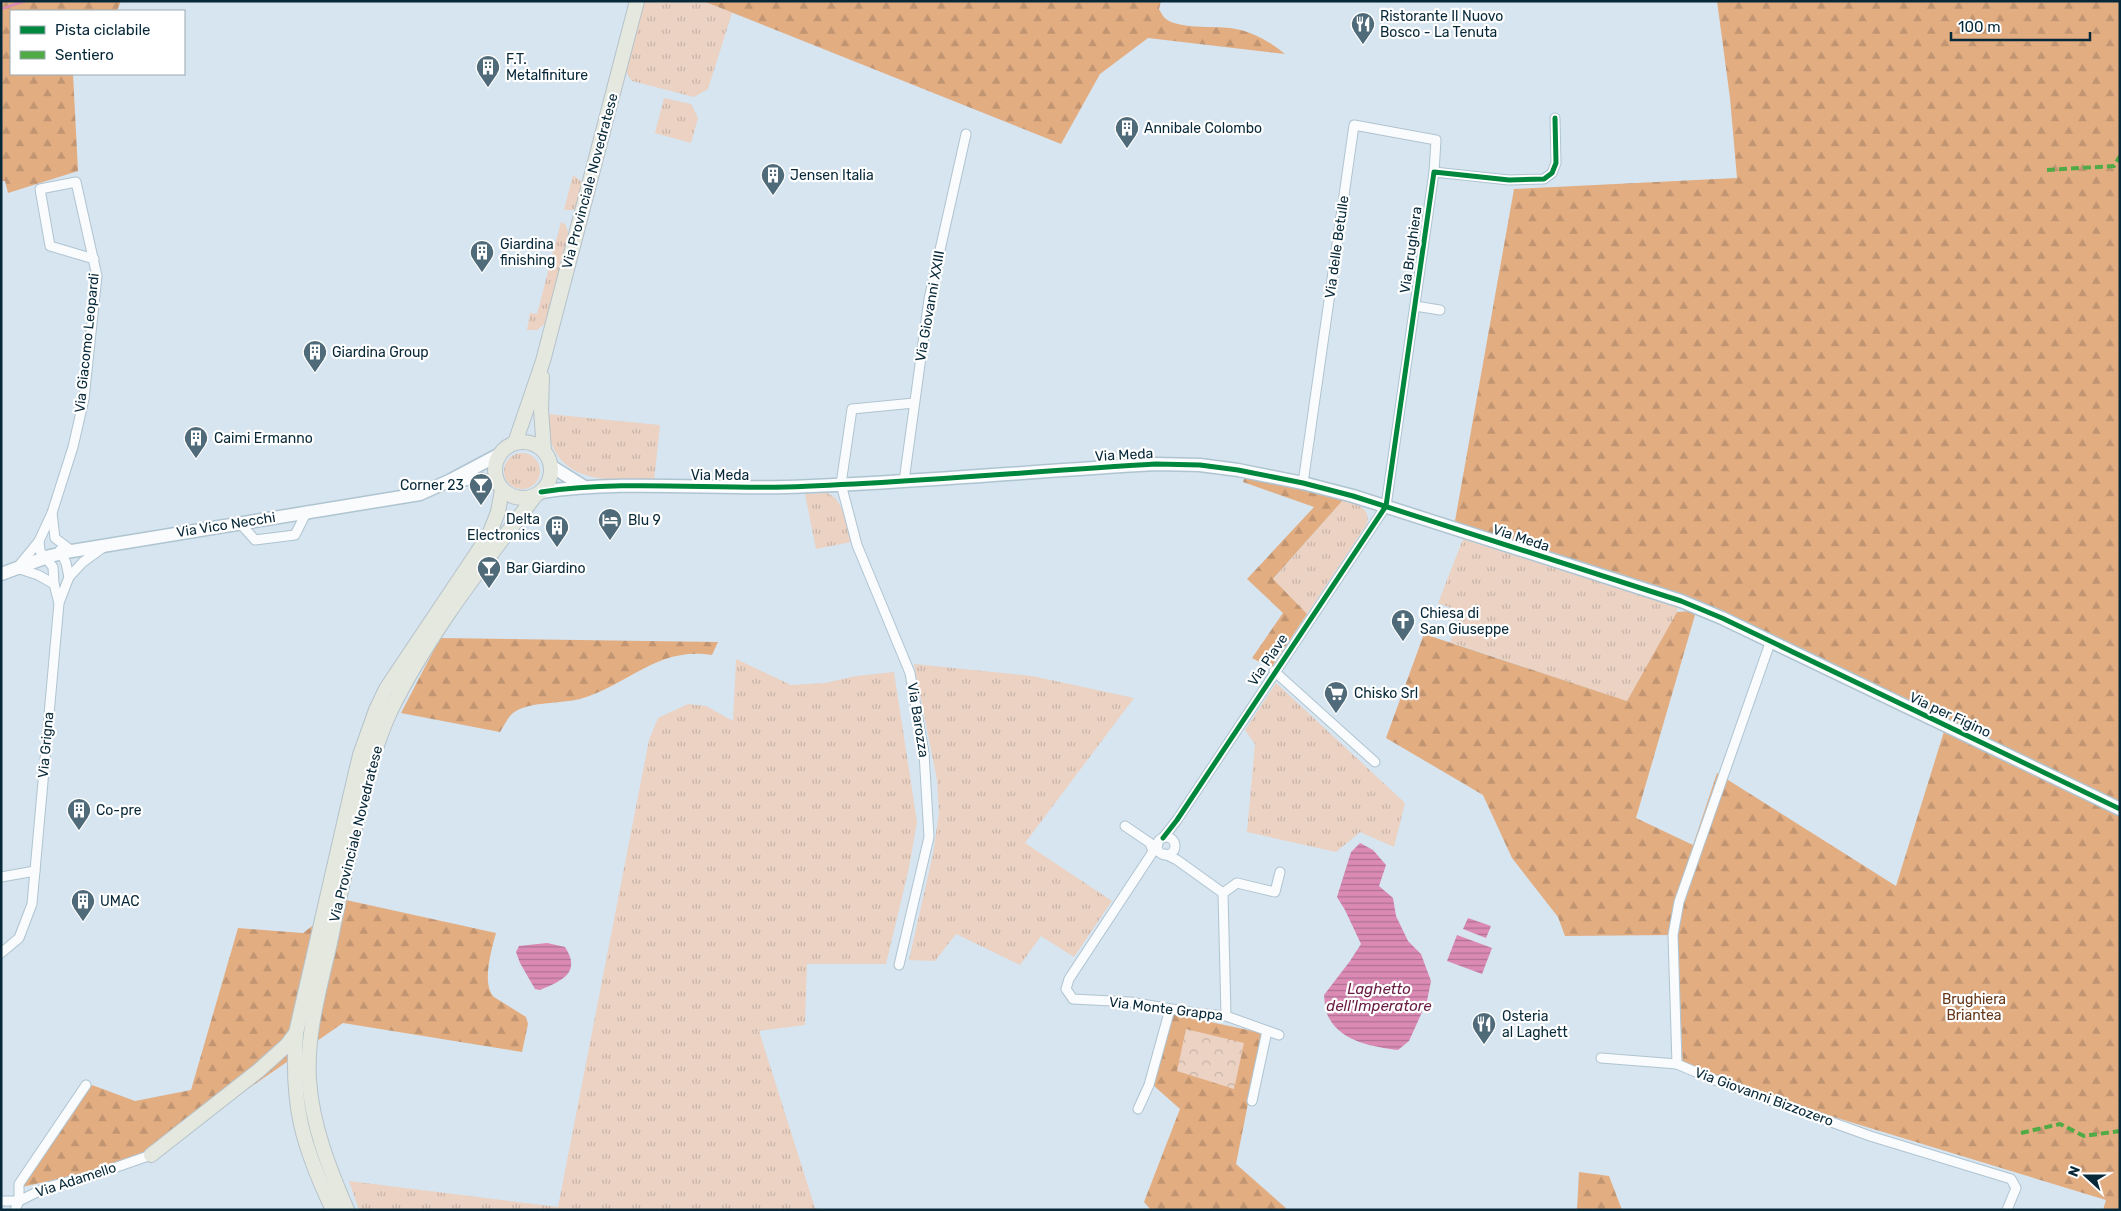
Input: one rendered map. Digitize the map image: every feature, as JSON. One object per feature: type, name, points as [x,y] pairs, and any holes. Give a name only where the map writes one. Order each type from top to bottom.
[{"type":"main road","name":"Via Provinciale Novedratese","points":[[515,443],[543,361],[637,1]]},
{"type":"main road","name":"Via Provinciale Novedratese","points":[[543,361],[541,409],[544,452]]},
{"type":"main road","points":[[528,442],[544,452],[551,466],[549,480],[538,494],[517,498],[500,487],[494,468],[504,449],[515,443],[528,442]]},
{"type":"main road","name":"Via Provinciale Novedratese","points":[[333,1210],[316,1174],[304,1142],[294,1083],[296,1032],[355,774],[376,710],[401,665],[488,535],[498,512],[500,487]]},
{"type":"main road","name":"Via Provinciale Novedratese","points":[[347,1210],[331,1173],[318,1132],[310,1098],[308,1059],[318,998],[370,769],[386,722],[404,685],[482,565],[538,494]]},
{"type":"main road","points":[[150,1154],[258,1071],[287,1045],[296,1032]]},
{"type":"street","points":[[1434,172],[1509,180],[1544,180],[1552,173],[1556,162],[1555,118]]},
{"type":"street","name":"Via delle Betulle","points":[[1303,483],[1354,125],[1436,140],[1434,172]]},
{"type":"street","name":"Via Giovanni XXIII","points":[[904,481],[929,299],[966,134]]},
{"type":"street","name":"Via Brughiera","points":[[1386,506],[1434,172]]},
{"type":"street","name":"Via Giacomo Leopardi","points":[[17,568],[39,541],[52,513],[73,448],[84,399],[97,276],[94,259],[76,182],[40,190],[50,246],[94,259]]},
{"type":"street","points":[[1415,306],[1440,310]]},
{"type":"street","points":[[841,484],[852,406],[914,404]]},
{"type":"street","name":"Via Vico Necchi","points":[[1,574],[17,568],[49,563],[66,552],[239,522],[420,494],[500,454]]},
{"type":"street","name":"Via Meda","points":[[538,494],[583,486],[785,487],[1165,464],[1200,465],[1303,483],[1386,506],[1681,601],[1722,618],[1770,643]]},
{"type":"street","points":[[551,466],[583,486]]},
{"type":"street","name":"Via Vico Necchi","points":[[451,480],[475,478],[500,487]]},
{"type":"street","name":"Via Barozza","points":[[841,484],[856,545],[910,673],[924,753],[929,837],[899,965]]},
{"type":"street","name":"Via Piave","points":[[1069,979],[1164,850],[1171,828],[1274,671],[1386,506]]},
{"type":"street","points":[[239,522],[255,540],[295,535],[307,511]]},
{"type":"street","points":[[52,513],[56,538],[66,552],[69,576]]},
{"type":"street","points":[[39,541],[40,551],[49,563],[59,603]]},
{"type":"street","name":"Via Grigna","points":[[1,953],[18,938],[32,904],[59,603],[69,576],[83,562],[107,545]]},
{"type":"street","points":[[17,568],[38,575],[54,584]]},
{"type":"street","name":"Via per Figino","points":[[1770,643],[2120,809]]},
{"type":"street","name":"Via Giovanni Bizzozero","points":[[1770,643],[1679,902],[1673,935],[1677,1064],[1712,1080],[1870,1136],[2011,1178],[2016,1188],[2007,1210]]},
{"type":"street","name":"Via Piave","points":[[1274,671],[1375,762]]},
{"type":"street","points":[[1125,826],[1150,844],[1164,850],[1223,893]]},
{"type":"street","points":[[1164,850],[1175,845],[1171,828]]},
{"type":"street","points":[[1,877],[35,870]]},
{"type":"street","points":[[1223,893],[1237,883],[1275,892],[1280,872]]},
{"type":"street","points":[[1223,893],[1226,1016]]},
{"type":"street","name":"Via Monte Grappa","points":[[1069,979],[1066,989],[1073,999],[1130,1002],[1226,1016],[1279,1035]]},
{"type":"street","points":[[1138,1109],[1149,1085],[1170,1009]]},
{"type":"street","points":[[1252,1101],[1267,1031]]},
{"type":"street","points":[[1601,1058],[1677,1064]]},
{"type":"street","points":[[17,1205],[19,1184],[86,1085]]},
{"type":"street","name":"Via Adamello","points":[[1,1201],[17,1205],[47,1187],[91,1176],[150,1154]]},
{"type":"green space","points":[[1,1],[121,1],[117,10],[10,10],[10,75],[73,75],[78,171],[8,193],[5,181],[1,181]]},
{"type":"green space","points":[[644,1],[703,1],[732,13],[708,89],[694,97],[632,81],[629,78],[626,71],[627,56]]},
{"type":"green space","points":[[703,1],[1161,1],[1159,9],[1165,18],[1172,22],[1187,26],[1230,28],[1246,32],[1266,41],[1285,54],[1148,38],[1100,74],[1061,144]]},
{"type":"green space","points":[[1717,1],[2120,1],[2120,806],[1752,629],[1470,530],[1455,521],[1514,189],[1737,178],[1730,98]]},
{"type":"green space","points":[[664,98],[691,104],[698,118],[691,143],[655,133]]},
{"type":"green space","points":[[573,175],[582,182],[576,207],[573,210],[564,210]]},
{"type":"green space","points":[[561,222],[565,224],[569,234],[547,322],[537,330],[527,330],[530,313],[537,314]]},
{"type":"green space","points":[[548,414],[660,425],[654,481],[592,477],[578,472],[565,464],[556,453],[550,437]]},
{"type":"green space","points":[[522,453],[529,454],[535,458],[539,464],[539,478],[535,484],[529,488],[522,489],[515,488],[509,484],[505,478],[504,471],[505,464],[509,458],[515,454]]},
{"type":"green space","points":[[1245,476],[1343,500],[1273,579],[1307,614],[1271,668],[1252,658],[1283,613],[1247,579],[1314,507],[1243,482]]},
{"type":"green space","points":[[827,493],[833,496],[841,507],[851,542],[816,549],[805,494]]},
{"type":"green space","points":[[1343,500],[1365,510],[1368,518],[1367,524],[1307,614],[1273,580]]},
{"type":"green space","points":[[1463,539],[1678,607],[1677,612],[1627,701],[1450,642],[1461,612],[1438,603]]},
{"type":"green space","name":"Brughiera Briantea","points":[[1690,611],[1695,615],[1636,818],[1693,845],[1717,773],[1896,886],[1946,725],[2120,809],[2120,1210],[2103,1210],[2106,1200],[1683,1071],[1677,931],[1673,935],[1565,936],[1558,917],[1512,858],[1483,795],[1386,738],[1424,634],[1627,701],[1677,612]]},
{"type":"green space","points":[[440,638],[718,642],[712,655],[693,654],[675,656],[659,661],[597,693],[580,699],[527,706],[519,709],[511,715],[500,732],[401,713]]},
{"type":"green space","points":[[736,659],[791,685],[825,683],[856,676],[894,672],[917,822],[909,868],[886,964],[807,964],[805,1025],[759,1031],[815,1208],[824,1210],[359,1210],[349,1181],[558,1207],[649,740],[658,718],[688,704],[706,706],[733,721]]},
{"type":"green space","points":[[914,664],[1032,676],[1134,698],[1025,843],[1112,901],[1074,957],[1041,936],[1020,965],[956,934],[935,961],[909,960],[933,854],[939,812],[937,780]]},
{"type":"green space","points":[[1276,683],[1405,803],[1394,847],[1360,832],[1336,852],[1247,832],[1255,744],[1245,730]]},
{"type":"green space","points":[[346,900],[496,933],[489,966],[488,984],[494,997],[526,1017],[528,1024],[522,1052],[343,1023],[147,1159],[22,1187],[92,1085],[135,1101],[191,1090],[238,928],[303,933]]},
{"type":"green space","points":[[1173,1014],[1262,1033],[1236,1164],[1288,1210],[1151,1210],[1144,1202],[1180,1109],[1153,1085]]},
{"type":"green space","points":[[1186,1029],[1244,1043],[1234,1089],[1177,1071]]},
{"type":"green space","points":[[1579,1172],[1609,1176],[1622,1210],[1577,1210]]},
{"type":"water","name":"Laghetto dell'Imperatore","points":[[1360,843],[1373,850],[1386,865],[1379,886],[1393,898],[1396,916],[1408,941],[1421,954],[1431,981],[1427,1001],[1409,1041],[1398,1050],[1369,1045],[1350,1038],[1335,1026],[1325,1007],[1324,995],[1361,944],[1337,897],[1351,852]]},
{"type":"water","points":[[1468,918],[1491,926],[1486,938],[1463,929]]},
{"type":"water","points":[[1457,935],[1492,948],[1482,974],[1447,961]]},
{"type":"water","points":[[547,943],[565,947],[570,956],[570,970],[567,975],[555,983],[540,990],[535,989],[516,952],[519,946]]},
{"type":"waterway","points":[[1,9],[25,1]]},
{"type":"marked path","points":[[2047,170],[2114,166],[2120,156]]},
{"type":"marked path","points":[[2021,1133],[2060,1124],[2084,1136],[2120,1131]]},
{"type":"cycle path","points":[[1163,838],[1177,820],[1386,506],[1434,172],[1509,180],[1544,179],[1552,173],[1556,163],[1555,118]]},
{"type":"cycle path","points":[[541,492],[602,486],[786,487],[832,485],[1156,464],[1200,465],[1238,470],[1303,483],[1353,496],[1681,601],[1722,618],[2120,809]]},
{"type":"place","name":"Ristorante Il Nuovo Bosco - La Tenuta","points":[[1363,45]]},
{"type":"place","name":"F.T. Metalfiniture","points":[[488,88]]},
{"type":"place","name":"Annibale Colombo","points":[[1127,149]]},
{"type":"place","name":"Jensen Italia","points":[[773,196]]},
{"type":"place","name":"Giardina finishing","points":[[482,273]]},
{"type":"place","name":"Giardina Group","points":[[315,373]]},
{"type":"place","name":"Caimi Ermanno","points":[[196,459]]},
{"type":"place","name":"Corner 23","points":[[481,506]]},
{"type":"place","name":"Blu 9","points":[[610,541]]},
{"type":"place","name":"Delta Electronics","points":[[557,548]]},
{"type":"place","name":"Bar Giardino","points":[[489,589]]},
{"type":"place","name":"Chiesa di San Giuseppe","points":[[1403,642]]},
{"type":"place","name":"Chisko Srl","points":[[1336,714]]},
{"type":"place","name":"Co-pre","points":[[79,831]]},
{"type":"place","name":"UMAC","points":[[83,922]]},
{"type":"place","name":"Osteria al Laghett","points":[[1484,1045]]}]
